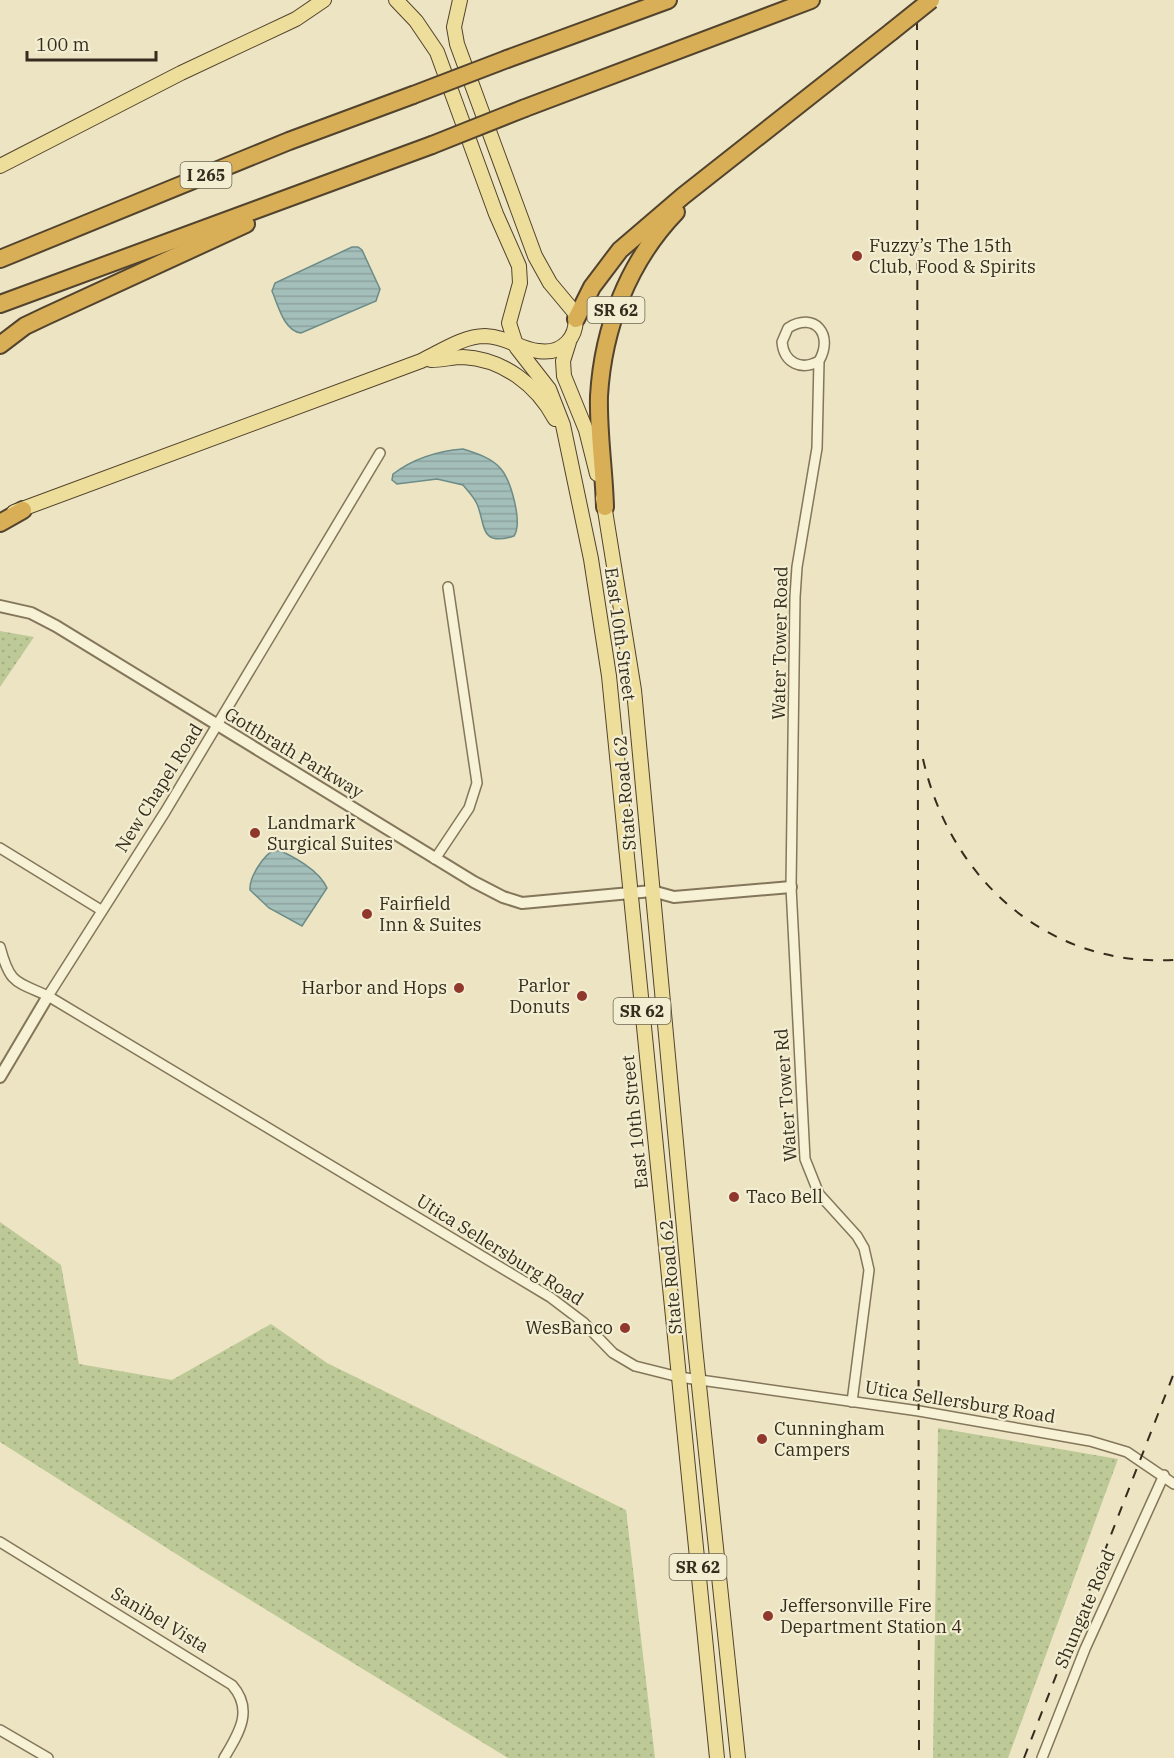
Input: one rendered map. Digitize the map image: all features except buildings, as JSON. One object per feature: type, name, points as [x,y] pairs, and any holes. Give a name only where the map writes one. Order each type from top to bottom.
[{"type":"highway","name":"I 265","points":[[0,260],[289,141],[668,0]]},
{"type":"highway","points":[[0,304],[432,145],[811,0]]},
{"type":"highway","name":"SR 62","points":[[605,507],[599,395],[604,354],[616,311],[636,265],[657,234],[736,155],[931,0]]},
{"type":"highway","points":[[576,319],[592,287],[615,255],[674,203],[736,155]]},
{"type":"highway","points":[[0,345],[36,321],[210,241],[322,185]]},
{"type":"highway","points":[[0,523],[23,510]]},
{"type":"main road","points":[[296,19],[324,0]]},
{"type":"main road","points":[[0,166],[181,73],[333,0]]},
{"type":"main road","points":[[396,0],[416,21],[437,52],[499,223],[519,266],[520,283],[509,323],[518,347]]},
{"type":"main road","points":[[460,0],[454,32],[469,76],[535,256],[550,283],[571,306],[576,319],[575,332],[563,361],[564,376],[586,430],[605,507]]},
{"type":"main road","points":[[0,515],[23,510],[421,361],[478,337],[543,351],[556,349],[569,342]]},
{"type":"main road","name":"East 10th Street","points":[[518,347],[539,372],[552,394],[567,442],[591,559],[609,676],[717,1758]]},
{"type":"main road","points":[[421,361],[475,358],[513,373],[540,396],[567,442]]},
{"type":"main road","name":"State Road 62","points":[[605,507],[634,690],[698,1379],[738,1758]]},
{"type":"street","name":"Water Tower Road","points":[[793,928],[791,886],[795,597],[797,567],[817,448],[819,361],[826,342],[818,326],[802,322],[788,328],[782,342],[788,358],[801,366],[811,366],[819,361]]},
{"type":"street","name":"New Chapel Road","points":[[0,1077],[100,910],[217,726],[380,453]]},
{"type":"street","points":[[435,859],[469,808],[477,783],[448,587]]},
{"type":"street","name":"Gottbrath Parkway","points":[[0,606],[31,613],[56,626],[435,859],[503,897],[522,903],[652,891],[674,897],[791,886]]},
{"type":"street","points":[[0,848],[100,910]]},
{"type":"street","name":"Water Tower Rd","points":[[793,928],[805,1159],[819,1194],[857,1236],[864,1248],[868,1270],[852,1402]]},
{"type":"street","name":"Utica Sellersburg Road","points":[[0,947],[10,977],[48,996],[550,1297],[583,1322],[625,1362],[679,1377],[994,1423],[1104,1444],[1127,1452],[1164,1475],[1174,1484]]},
{"type":"street","name":"Shungate Road","points":[[1042,1758],[1085,1648],[1164,1475]]},
{"type":"street","name":"Sanibel Vista","points":[[0,1542],[232,1685],[240,1694],[244,1717],[240,1732],[224,1758]]},
{"type":"street","points":[[0,1730],[48,1758]]},
{"type":"green space","points":[[0,631],[34,637],[0,687]]},
{"type":"green space","points":[[0,1222],[61,1265],[79,1364],[172,1380],[271,1324],[327,1363],[626,1510],[655,1758],[508,1758],[203,1571],[0,1442]]},
{"type":"green space","points":[[938,1428],[1118,1459],[1008,1758],[933,1758]]},
{"type":"water","points":[[352,247],[362,250],[380,289],[376,301],[301,333],[290,328],[279,310],[272,291],[275,283]]},
{"type":"water","points":[[463,449],[488,459],[505,475],[512,492],[516,512],[517,522],[514,536],[495,539],[489,536],[483,526],[476,501],[463,485],[437,479],[397,484],[392,480],[393,474],[417,460]]},
{"type":"water","points":[[276,849],[312,870],[327,888],[302,926],[269,908],[250,890],[258,867]]},
{"type":"railway","points":[[917,0],[919,1758]]},
{"type":"railway","points":[[923,759],[936,802],[956,842],[981,877],[1011,907],[1046,931],[1085,948],[1128,958],[1174,960]]},
{"type":"railway","points":[[1024,1758],[1174,1373]]},
{"type":"place","name":"Fuzzy’s The 15th Club, Food & Spirits","points":[[857,256]]},
{"type":"place","name":"Landmark Surgical Suites","points":[[255,833]]},
{"type":"place","name":"Fairfield Inn & Suites","points":[[367,914]]},
{"type":"place","name":"Harbor and Hops","points":[[459,988]]},
{"type":"place","name":"Parlor Donuts","points":[[582,996]]},
{"type":"place","name":"Taco Bell","points":[[734,1197]]},
{"type":"place","name":"WesBanco","points":[[625,1328]]},
{"type":"place","name":"Cunningham Campers","points":[[762,1439]]},
{"type":"place","name":"Jeffersonville Fire Department Station 4","points":[[768,1616]]}]
